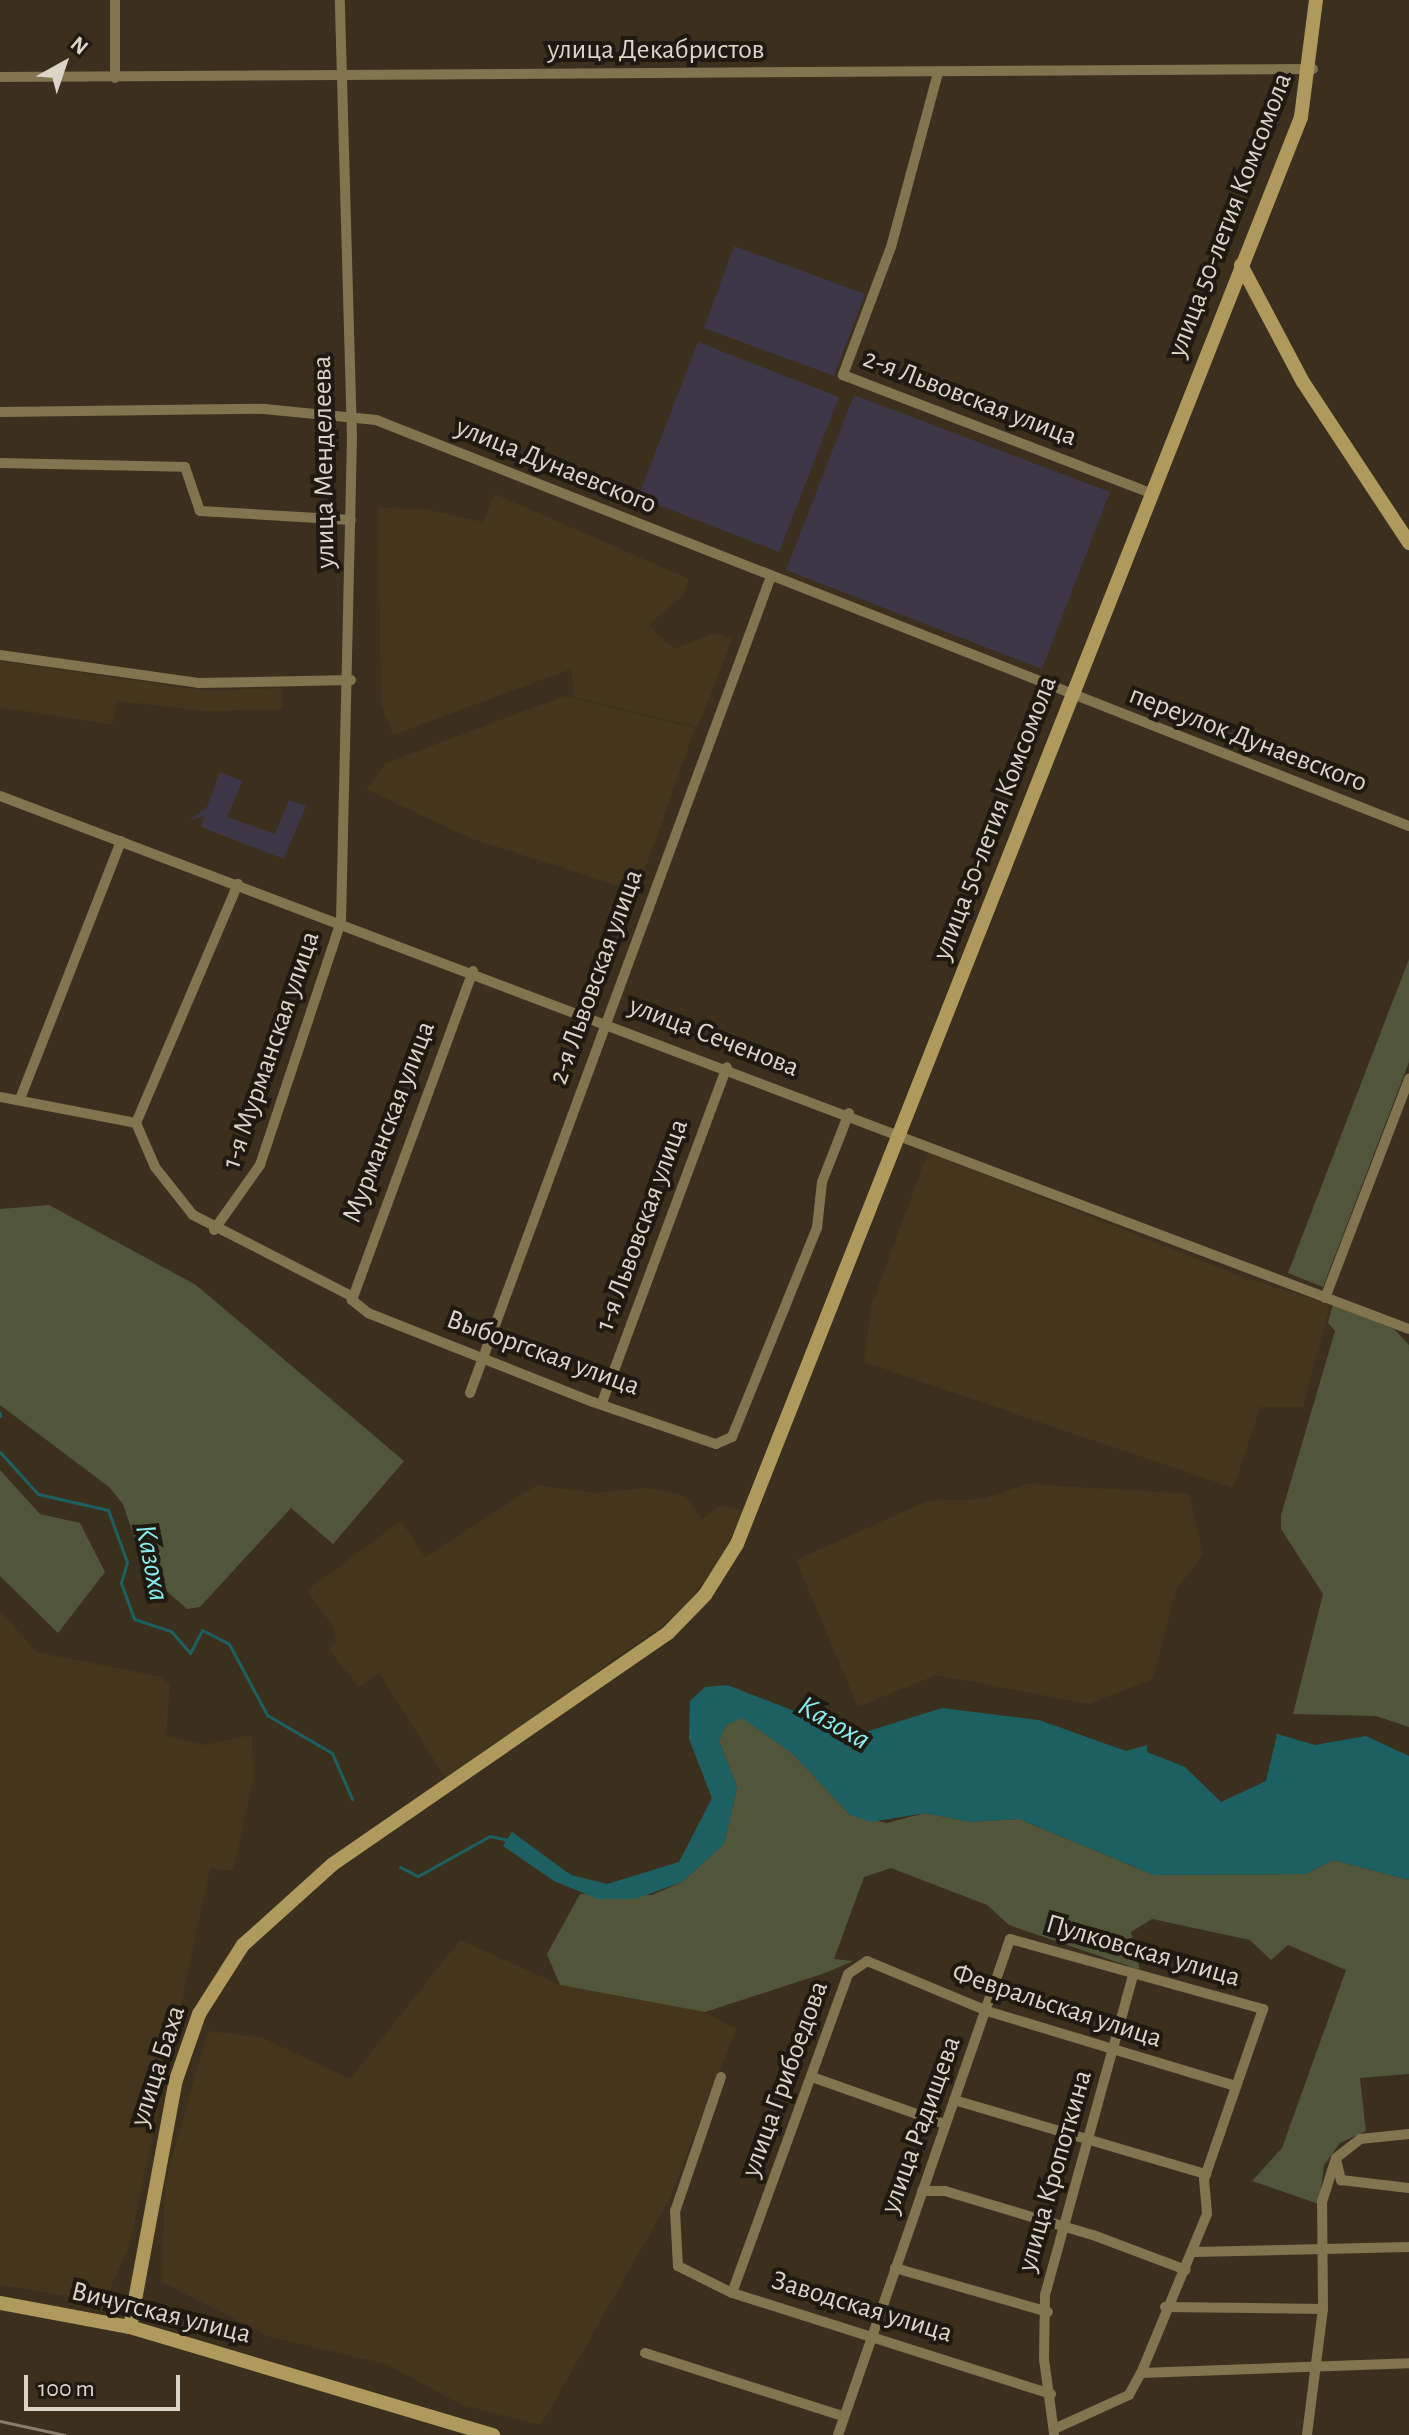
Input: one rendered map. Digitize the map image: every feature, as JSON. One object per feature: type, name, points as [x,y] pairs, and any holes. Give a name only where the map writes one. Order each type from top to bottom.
[{"type":"main road","name":"улица 50-летия Комсомола","points":[[383,1828],[668,1633],[705,1595],[737,1544],[902,1133],[1069,696],[1241,265],[1313,69],[1316,0]]},
{"type":"main road","points":[[1241,265],[1280,344],[1409,543]]},
{"type":"main road","name":"улица Баха","points":[[130,2327],[161,2139],[199,2014],[243,1945],[383,1828]]},
{"type":"main road","name":"Вичугская улица","points":[[0,2303],[130,2327],[493,2435]]},
{"type":"street","points":[[115,0],[115,78]]},
{"type":"street","name":"улица Менделеева","points":[[340,0],[351,520],[351,680],[341,922]]},
{"type":"street","name":"улица Декабристов","points":[[0,77],[340,78],[1313,69]]},
{"type":"street","name":"2-я Львовская улица","points":[[938,73],[891,247],[843,375],[1150,493]]},
{"type":"street","name":"улица Дунаевского","points":[[0,412],[348,414],[1069,696]]},
{"type":"street","points":[[0,463],[185,467],[200,511],[351,520]]},
{"type":"street","name":"2-я Львовская улица","points":[[470,1393],[770,579]]},
{"type":"street","points":[[0,655],[198,683],[351,680]]},
{"type":"street","name":"переулок Дунаевского","points":[[1069,696],[1409,826]]},
{"type":"street","name":"улица Сеченова","points":[[0,796],[902,1133],[1409,1329]]},
{"type":"street","points":[[20,1099],[121,841]]},
{"type":"street","points":[[0,1097],[136,1123],[238,884]]},
{"type":"street","name":"1-я Мурманская улица","points":[[214,1230],[260,1165],[341,922]]},
{"type":"street","name":"Мурманская улица","points":[[350,1294],[473,971]]},
{"type":"street","name":"1-я Львовская улица","points":[[603,1400],[727,1067]]},
{"type":"street","points":[[1325,1298],[1409,1079]]},
{"type":"street","name":"Выборгская улица","points":[[136,1123],[168,1186],[214,1230],[350,1294],[368,1313],[480,1359],[726,1444],[817,1228],[822,1182],[849,1113]]},
{"type":"street","name":"Пулковская улица","points":[[1010,1939],[1263,2009],[1236,2086]]},
{"type":"street","name":"улица Радищева","points":[[873,2331],[1010,1939]]},
{"type":"street","name":"Февральская улица","points":[[867,1961],[987,2011],[1114,2053],[1236,2086]]},
{"type":"street","name":"улица Грибоедова","points":[[760,2221],[848,1974],[867,1961]]},
{"type":"street","name":"улица Кропоткина","points":[[1054,2432],[1044,2359],[1048,2312],[1045,2295],[1090,2141],[1133,1975]]},
{"type":"street","points":[[721,2077],[675,2211],[678,2266],[732,2293]]},
{"type":"street","points":[[812,2077],[945,2124]]},
{"type":"street","points":[[1054,2432],[1129,2395],[1141,2373],[1165,2307],[1186,2270],[1207,2214],[1206,2174],[1236,2086]]},
{"type":"street","points":[[954,2100],[1206,2174]]},
{"type":"street","points":[[1307,2435],[1323,2309],[1322,2202],[1336,2158],[1360,2139],[1409,2134]]},
{"type":"street","points":[[1336,2158],[1341,2180],[1409,2188]]},
{"type":"street","points":[[922,2191],[945,2191],[1186,2270]]},
{"type":"street","name":"Заводская улица","points":[[760,2221],[732,2293],[873,2331],[1051,2394]]},
{"type":"street","points":[[1193,2252],[1409,2247]]},
{"type":"street","points":[[895,2268],[1048,2312]]},
{"type":"street","points":[[1165,2307],[1323,2309]]},
{"type":"street","points":[[838,2435],[873,2331]]},
{"type":"street","points":[[645,2353],[843,2416]]},
{"type":"street","points":[[1141,2373],[1315,2362],[1409,2363]]},
{"type":"shaded area","points":[[734,246],[865,294],[834,376],[704,328]]},
{"type":"shaded area","points":[[698,342],[839,397],[779,552],[638,497]]},
{"type":"shaded area","points":[[854,395],[1110,492],[1042,669],[786,570]]},
{"type":"shaded area","points":[[495,494],[689,579],[683,596],[648,625],[674,649],[714,633],[732,639],[698,727],[574,697],[571,669],[393,735],[381,705],[378,508],[424,509],[483,522]]},
{"type":"shaded area","points":[[0,661],[208,691],[282,688],[282,709],[204,711],[118,701],[112,725],[0,707]]},
{"type":"shaded area","points":[[564,696],[695,728],[637,892],[470,838],[366,789],[386,763]]},
{"type":"shaded area","points":[[220,772],[242,781],[227,817],[275,834],[289,800],[306,806],[284,859],[201,827],[204,816],[188,821],[207,807]]},
{"type":"shaded area","points":[[928,1152],[1242,1277],[1330,1304],[1303,1407],[1260,1407],[1233,1488],[864,1362],[871,1307]]},
{"type":"shaded area","points":[[1027,1484],[1189,1494],[1203,1554],[1176,1590],[1153,1679],[1089,1704],[936,1675],[858,1707],[796,1560],[928,1501],[984,1499]]},
{"type":"shaded area","points":[[537,1485],[594,1493],[647,1488],[685,1496],[702,1519],[720,1506],[743,1511],[720,1562],[675,1616],[447,1780],[379,1673],[358,1687],[329,1649],[336,1641],[333,1627],[307,1590],[401,1521],[425,1557]]},
{"type":"shaded area","points":[[0,1610],[36,1652],[162,1677],[170,1686],[166,1736],[204,1745],[252,1735],[253,1780],[233,1871],[210,1868],[129,2247],[104,2302],[0,2285]]},
{"type":"shaded area","points":[[460,1940],[560,1985],[705,2012],[736,2029],[669,2200],[541,2425],[462,2405],[386,2364],[267,2336],[162,2282],[165,2183],[208,2031],[263,2038],[350,2079]]},
{"type":"green space","points":[[1409,959],[1409,1062],[1323,1287],[1288,1273]]},
{"type":"green space","points":[[49,1205],[196,1285],[404,1461],[333,1544],[291,1508],[200,1607],[187,1609],[146,1573],[123,1504],[109,1487],[0,1405],[0,1209]]},
{"type":"green space","points":[[1333,1304],[1394,1329],[1409,1345],[1409,1727],[1376,1716],[1293,1714],[1323,1594],[1281,1529],[1281,1515],[1335,1331],[1328,1323]]},
{"type":"green space","points":[[0,1470],[40,1514],[80,1523],[105,1572],[58,1633],[0,1576]]},
{"type":"green space","points":[[742,1717],[793,1754],[850,1815],[887,1823],[925,1813],[971,1822],[1019,1819],[1154,1875],[1306,1874],[1333,1860],[1409,1880],[1409,2074],[1360,2078],[1366,2131],[1340,2143],[1324,2165],[1319,2204],[1252,2181],[1282,2148],[1346,1970],[1288,1945],[1271,1960],[1250,1940],[1152,1919],[1131,1932],[1140,1970],[1009,1925],[987,1905],[891,1868],[864,1877],[834,1959],[853,1961],[825,1973],[705,2012],[560,1985],[547,1954],[580,1894],[652,1895],[682,1882],[724,1844],[737,1787],[719,1741],[726,1725]]},
{"type":"water","points":[[727,1685],[856,1735],[942,1708],[1039,1720],[1126,1751],[1147,1745],[1147,1752],[1185,1767],[1221,1802],[1266,1781],[1277,1734],[1315,1745],[1366,1736],[1409,1756],[1409,1880],[1333,1860],[1306,1874],[1154,1875],[1019,1819],[970,1822],[925,1813],[871,1822],[850,1815],[793,1754],[742,1718],[726,1725],[719,1741],[737,1787],[724,1844],[682,1882],[635,1899],[598,1899],[554,1881],[503,1846],[512,1832],[571,1875],[607,1884],[679,1862],[712,1798],[689,1739],[690,1701],[705,1687]]},
{"type":"waterway","name":"Казоха","points":[[0,1452],[38,1494],[108,1510],[127,1562],[121,1583],[134,1619],[171,1631],[190,1653],[202,1630],[229,1644],[267,1715],[332,1753],[352,1799]]},
{"type":"waterway","name":"Казоха","points":[[400,1867],[418,1876],[490,1836],[507,1840]]},
{"type":"railway","points":[[0,2421],[65,2435]]}]
